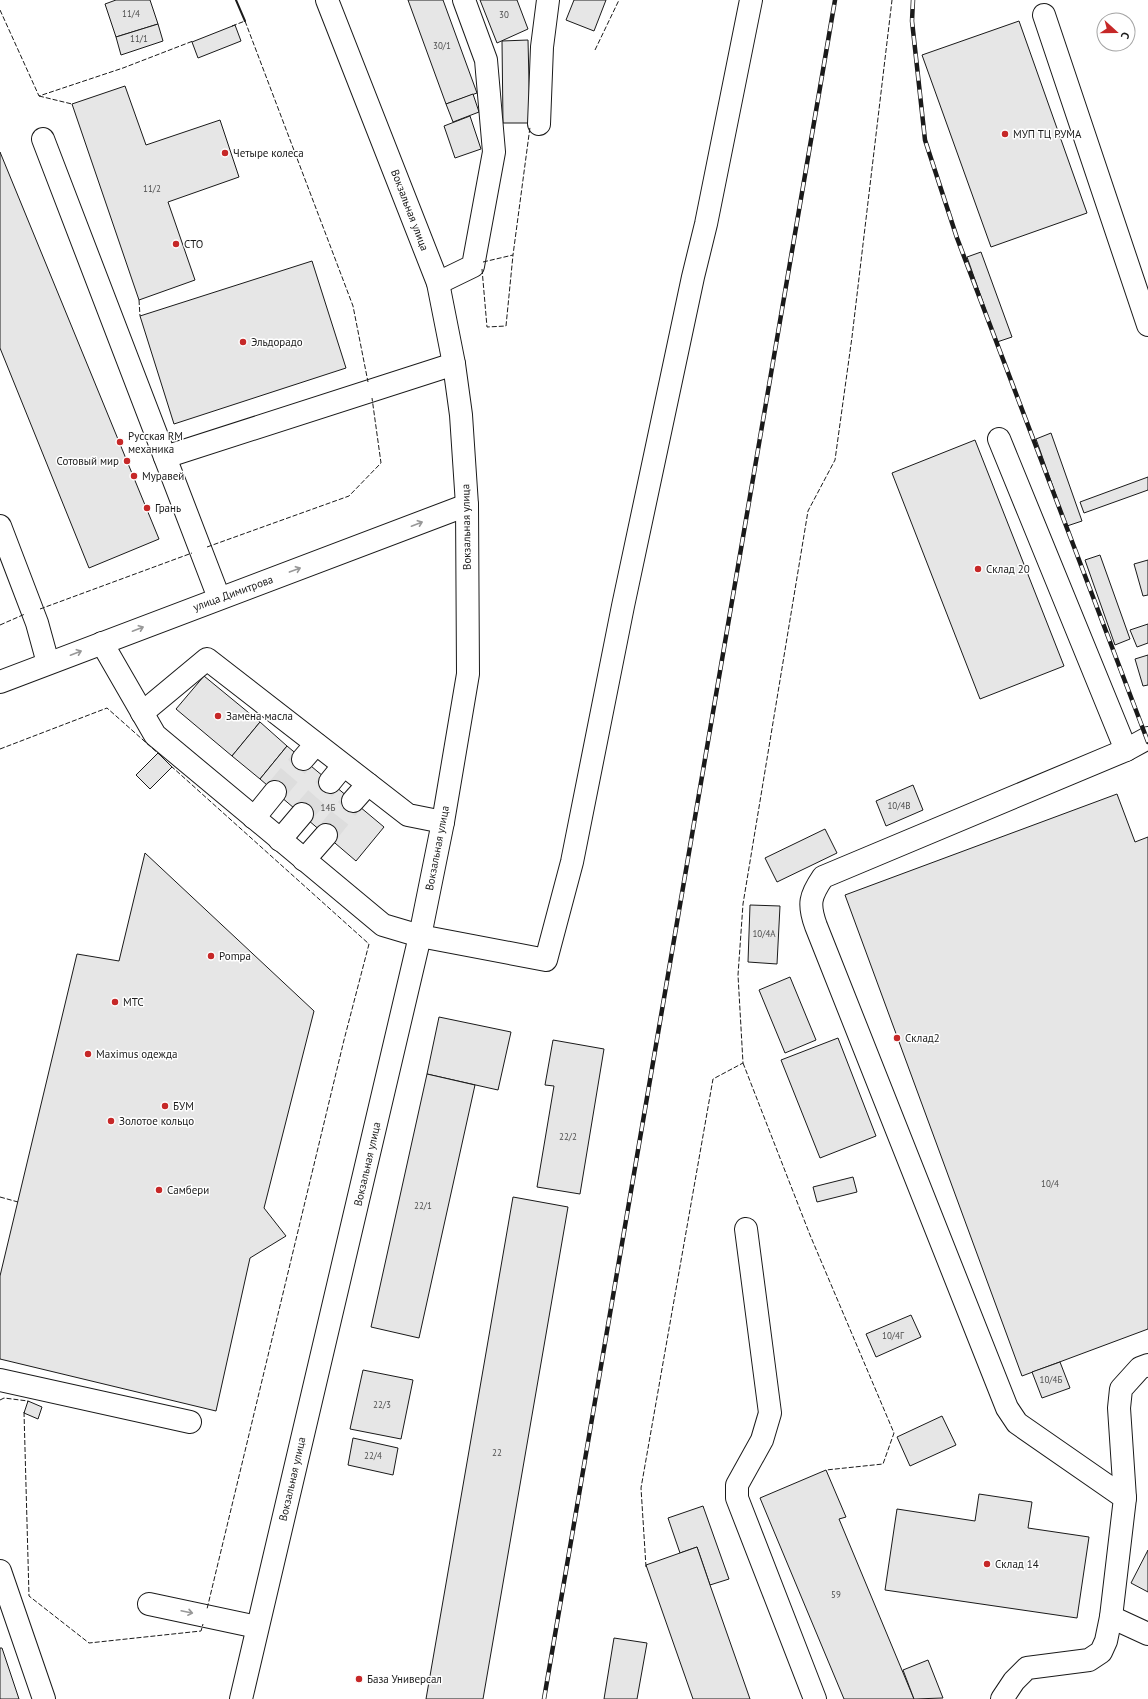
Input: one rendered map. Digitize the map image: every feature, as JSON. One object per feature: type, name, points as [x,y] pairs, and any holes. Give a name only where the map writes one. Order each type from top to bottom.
[{"type":"street","name":"Вокзальная улица","points":[[240,1699],[420,936],[443,822],[468,674],[467,505],[461,415],[454,364],[438,283],[327,0]]},
{"type":"street","points":[[438,283],[473,266],[494,152],[486,60],[464,0]]},
{"type":"street","points":[[539,124],[542,47],[548,0]]},
{"type":"street","points":[[102,643],[155,736],[383,925],[420,936],[546,960],[572,862],[623,606],[693,277],[706,224],[751,0]]},
{"type":"street","points":[[1044,15],[1148,325]]},
{"type":"street","points":[[43,139],[219,598]]},
{"type":"street","points":[[165,457],[454,364]]},
{"type":"street","points":[[999,439],[1126,750]]},
{"type":"street","name":"улица Димитрова","points":[[0,682],[467,505]]},
{"type":"street","points":[[0,526],[37,623],[48,663]]},
{"type":"street","points":[[142,713],[207,659],[337,774],[368,784],[408,815],[443,822]]},
{"type":"street","points":[[1125,1498],[1017,1423],[1008,1408],[816,926],[810,903],[815,889],[823,877],[1126,750],[1148,738]]},
{"type":"street","points":[[353,801],[368,784]]},
{"type":"street","points":[[254,818],[275,792]]},
{"type":"street","points":[[280,840],[302,814]]},
{"type":"street","points":[[304,860],[326,835]]},
{"type":"street","points":[[746,1229],[770,1413],[762,1440],[738,1485],[737,1498],[815,1699]]},
{"type":"street","points":[[1002,1699],[1014,1680],[1027,1668],[1089,1660],[1101,1652],[1106,1641],[1111,1617],[1125,1498],[1119,1408],[1121,1389],[1140,1368],[1148,1365]]},
{"type":"street","points":[[0,1380],[190,1422]]},
{"type":"street","points":[[0,1571],[44,1699]]},
{"type":"street","points":[[149,1604],[257,1627]]},
{"type":"street","points":[[1111,1617],[1148,1634]]},
{"type":"building","points":[[116,0],[150,0],[158,24],[116,37],[105,4]]},
{"type":"building","points":[[408,0],[443,0],[477,93],[446,104]]},
{"type":"building","points":[[480,0],[517,0],[528,29],[497,43]]},
{"type":"building","points":[[574,0],[606,0],[594,31],[566,20]]},
{"type":"building","name":"МУП ТЦ РУМА","points":[[1019,21],[1087,213],[991,247],[922,55]]},
{"type":"building","points":[[158,24],[163,41],[121,55],[116,37]]},
{"type":"building","points":[[235,25],[241,41],[198,58],[192,42]]},
{"type":"building","points":[[528,40],[530,123],[503,123],[502,41]]},
{"type":"building","points":[[125,86],[146,145],[220,120],[239,177],[168,202],[195,280],[139,300],[72,104]]},
{"type":"building","points":[[473,94],[479,112],[453,122],[446,104]]},
{"type":"building","points":[[470,116],[481,149],[455,158],[444,126]]},
{"type":"building","points":[[0,152],[159,539],[89,568],[0,348]]},
{"type":"building","points":[[981,252],[1012,337],[997,342],[967,257]]},
{"type":"building","name":"Эльдорадо","points":[[312,261],[346,368],[174,424],[140,316]]},
{"type":"building","points":[[1051,433],[1082,521],[1067,526],[1036,439]]},
{"type":"building","name":"Склад 20","points":[[975,440],[1064,666],[980,699],[892,473]]},
{"type":"building","points":[[1148,477],[1148,490],[1084,513],[1080,502]]},
{"type":"building","points":[[1100,555],[1130,639],[1115,645],[1085,560]]},
{"type":"building","points":[[1148,560],[1148,595],[1143,596],[1134,564]]},
{"type":"building","points":[[1148,624],[1148,643],[1137,647],[1130,630]]},
{"type":"building","points":[[1148,655],[1148,685],[1143,686],[1135,659]]},
{"type":"building","name":"Замена масла","points":[[204,676],[260,722],[232,756],[176,709]]},
{"type":"building","points":[[260,722],[287,746],[260,779],[232,756]]},
{"type":"building","points":[[287,746],[384,827],[356,861],[260,779]]},
{"type":"building","points":[[158,753],[172,767],[150,789],[136,775]]},
{"type":"building","points":[[913,785],[923,810],[886,826],[876,801]]},
{"type":"building","points":[[1117,794],[1135,842],[1148,837],[1148,1329],[1022,1376],[845,895]]},
{"type":"building","points":[[825,829],[837,853],[777,882],[765,858]]},
{"type":"building","name":"БУМ","points":[[145,853],[314,1011],[264,1208],[286,1236],[250,1258],[216,1411],[0,1359],[0,1276],[77,954],[119,961]]},
{"type":"building","points":[[750,905],[780,906],[777,964],[748,962]]},
{"type":"building","points":[[790,977],[816,1040],[785,1053],[759,990]]},
{"type":"building","points":[[439,1017],[511,1032],[498,1090],[427,1074]]},
{"type":"building","points":[[838,1038],[876,1136],[820,1158],[781,1060]]},
{"type":"building","points":[[553,1040],[604,1049],[580,1194],[537,1187],[554,1086],[545,1085]]},
{"type":"building","points":[[427,1074],[475,1085],[419,1338],[371,1327]]},
{"type":"building","points":[[853,1177],[857,1192],[817,1202],[813,1187]]},
{"type":"building","points":[[513,1197],[568,1207],[483,1699],[426,1699]]},
{"type":"building","points":[[911,1315],[921,1337],[876,1357],[866,1334]]},
{"type":"building","points":[[1060,1362],[1070,1388],[1042,1398],[1032,1372]]},
{"type":"building","points":[[363,1370],[413,1380],[401,1439],[350,1429]]},
{"type":"building","points":[[28,1401],[42,1407],[38,1419],[24,1413]]},
{"type":"building","points":[[942,1416],[956,1445],[910,1466],[897,1437]]},
{"type":"building","points":[[353,1438],[398,1448],[393,1475],[348,1465]]},
{"type":"building","points":[[826,1470],[846,1517],[839,1519],[914,1699],[844,1699],[760,1498]]},
{"type":"building","name":"Склад 14","points":[[979,1494],[1032,1502],[1028,1528],[1089,1537],[1077,1618],[885,1590],[897,1509],[975,1521]]},
{"type":"building","points":[[703,1506],[729,1579],[710,1585],[697,1547],[680,1553],[668,1518]]},
{"type":"building","points":[[697,1547],[750,1699],[693,1699],[646,1565]]},
{"type":"building","points":[[1148,1550],[1148,1592],[1131,1583]]},
{"type":"building","points":[[614,1638],[647,1643],[637,1699],[604,1699]]},
{"type":"building","points":[[0,1648],[2,1648],[19,1699],[0,1699]]},
{"type":"building","points":[[928,1660],[943,1698],[914,1699],[903,1670]]},
{"type":"tunnel","points":[[275,792],[303,759]]},
{"type":"tunnel","points":[[302,814],[330,782]]},
{"type":"tunnel","points":[[326,835],[353,801]]},
{"type":"railway","points":[[544,1699],[835,0]]},
{"type":"railway","points":[[913,0],[912,21],[925,140],[957,238],[1148,742]]},
{"type":"fence","points":[[595,50],[619,0]]},
{"type":"fence","points":[[646,1567],[641,1488],[713,1079],[743,1063],[738,975],[743,904],[808,511],[835,460],[852,337],[892,0]]},
{"type":"fence","points":[[0,10],[39,96],[123,68],[193,41]]},
{"type":"fence","points":[[232,26],[245,21],[353,306],[368,382]]},
{"type":"fence","points":[[39,96],[72,104]]},
{"type":"fence","points":[[483,262],[513,255],[530,127]]},
{"type":"fence","points":[[482,269],[487,327],[506,326],[513,255]]},
{"type":"fence","points":[[139,300],[140,316]]},
{"type":"fence","points":[[207,547],[349,496],[381,463],[372,398]]},
{"type":"fence","points":[[40,609],[192,553]]},
{"type":"fence","points":[[0,625],[25,614]]},
{"type":"fence","points":[[0,749],[107,708],[160,755]]},
{"type":"fence","points":[[171,766],[369,944],[344,1040],[207,1609]]},
{"type":"fence","points":[[743,1063],[810,1235],[894,1433],[883,1464],[826,1470]]},
{"type":"fence","points":[[0,1197],[18,1202]]},
{"type":"fence","points":[[0,1400],[4,1398],[28,1402]]},
{"type":"fence","points":[[24,1412],[29,1596],[89,1643],[201,1631],[203,1624]]},
{"type":"wall","points":[[236,0],[245,21]]},
{"type":"place","name":"МУП ТЦ РУМА","points":[[1005,134]]},
{"type":"place","name":"Четыре колеса","points":[[225,153]]},
{"type":"place","name":"СТО","points":[[176,244]]},
{"type":"place","name":"Эльдорадо","points":[[243,342]]},
{"type":"place","name":"Русская RM механика","points":[[120,442]]},
{"type":"place","name":"Сотовый мир","points":[[127,461]]},
{"type":"place","name":"Муравей","points":[[134,476]]},
{"type":"place","name":"Грань","points":[[147,508]]},
{"type":"place","name":"Склад 20","points":[[978,569]]},
{"type":"place","name":"Замена масла","points":[[218,716]]},
{"type":"place","name":"Pompa","points":[[211,956]]},
{"type":"place","name":"МТС","points":[[115,1002]]},
{"type":"place","name":"Склад2","points":[[897,1038]]},
{"type":"place","name":"Maximus одежда","points":[[88,1054]]},
{"type":"place","name":"БУМ","points":[[165,1106]]},
{"type":"place","name":"Золотое кольцо","points":[[111,1121]]},
{"type":"place","name":"Самбери","points":[[159,1190]]},
{"type":"place","name":"Склад 14","points":[[987,1564]]},
{"type":"place","name":"База Универсал","points":[[359,1679]]}]
